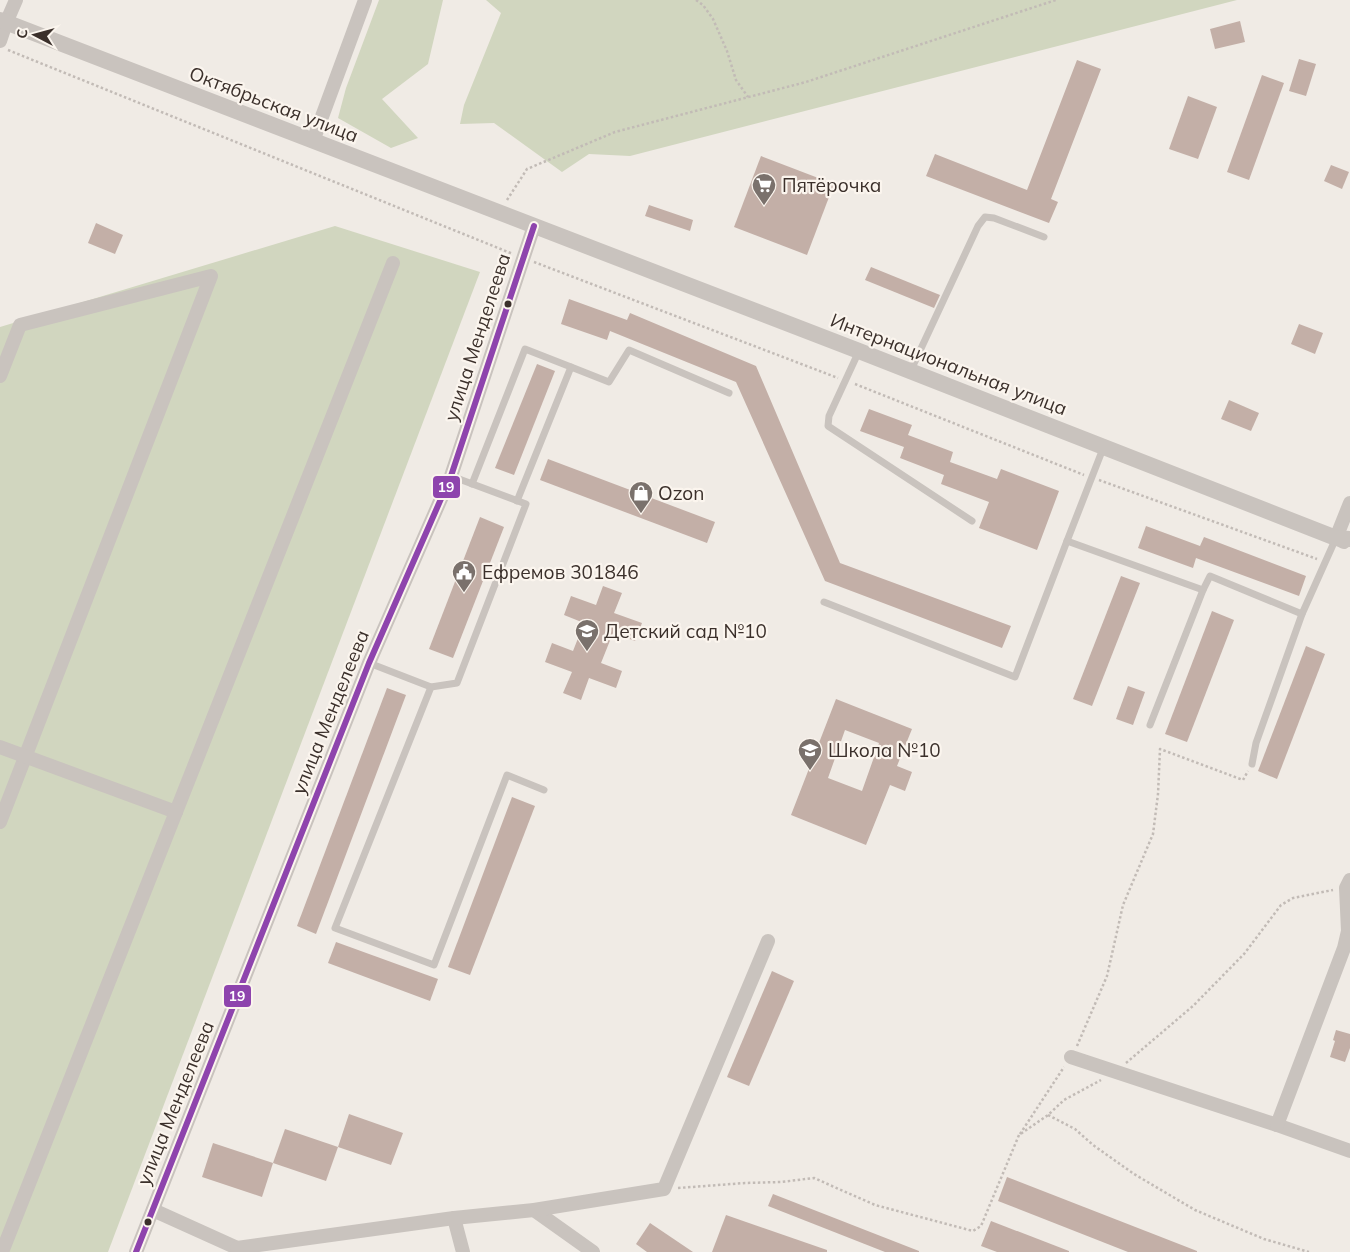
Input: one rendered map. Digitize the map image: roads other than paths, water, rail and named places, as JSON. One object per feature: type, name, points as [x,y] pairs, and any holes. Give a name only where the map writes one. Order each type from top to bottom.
[{"type":"street","points":[[0,41],[3,22],[16,0]]},
{"type":"street","points":[[313,141],[365,0]]},
{"type":"street","name":"Октябрьская улица","points":[[3,22],[534,226]]},
{"type":"street","name":"улица Менделеева","points":[[136,1252],[369,663],[451,476],[534,226]]},
{"type":"street","name":"Интернациональная улица","points":[[534,226],[1345,540]]},
{"type":"street","points":[[2,1252],[393,263]]},
{"type":"street","points":[[0,376],[20,325],[211,276],[0,822]]},
{"type":"street","points":[[1345,540],[1350,503]]},
{"type":"street","points":[[0,747],[176,812]]},
{"type":"street","points":[[1277,1124],[1344,948],[1348,931],[1348,884]]},
{"type":"street","points":[[153,1210],[239,1250],[454,1218],[534,1210],[664,1190],[768,941]]},
{"type":"street","points":[[1071,1057],[1277,1124],[1350,1151]]},
{"type":"street","points":[[534,1210],[593,1252]]},
{"type":"street","points":[[454,1218],[463,1252]]},
{"type":"lane","points":[[910,371],[978,226],[985,217],[994,218],[1044,237]]},
{"type":"lane","points":[[472,484],[525,349],[609,382],[629,350],[729,392]]},
{"type":"lane","points":[[859,351],[830,416],[828,426],[972,521]]},
{"type":"lane","points":[[516,500],[571,367]]},
{"type":"lane","points":[[824,602],[1015,677],[1104,446]]},
{"type":"lane","points":[[369,663],[431,687],[457,683],[526,504],[451,476]]},
{"type":"lane","points":[[1252,764],[1256,743],[1302,614],[1325,562],[1345,540]]},
{"type":"lane","points":[[1067,541],[1203,590]]},
{"type":"lane","points":[[1150,725],[1210,576],[1302,614]]},
{"type":"lane","points":[[431,687],[335,928],[434,965],[507,775],[544,790]]},
{"type":"place","name":"Пятёрочка","points":[[764,206]]},
{"type":"place","name":"Ozon","points":[[641,514]]},
{"type":"place","name":"Ефремов 301846","points":[[464,593]]},
{"type":"place","name":"Детский сад №10","points":[[587,652]]},
{"type":"place","name":"Школа №10","points":[[810,771]]}]
